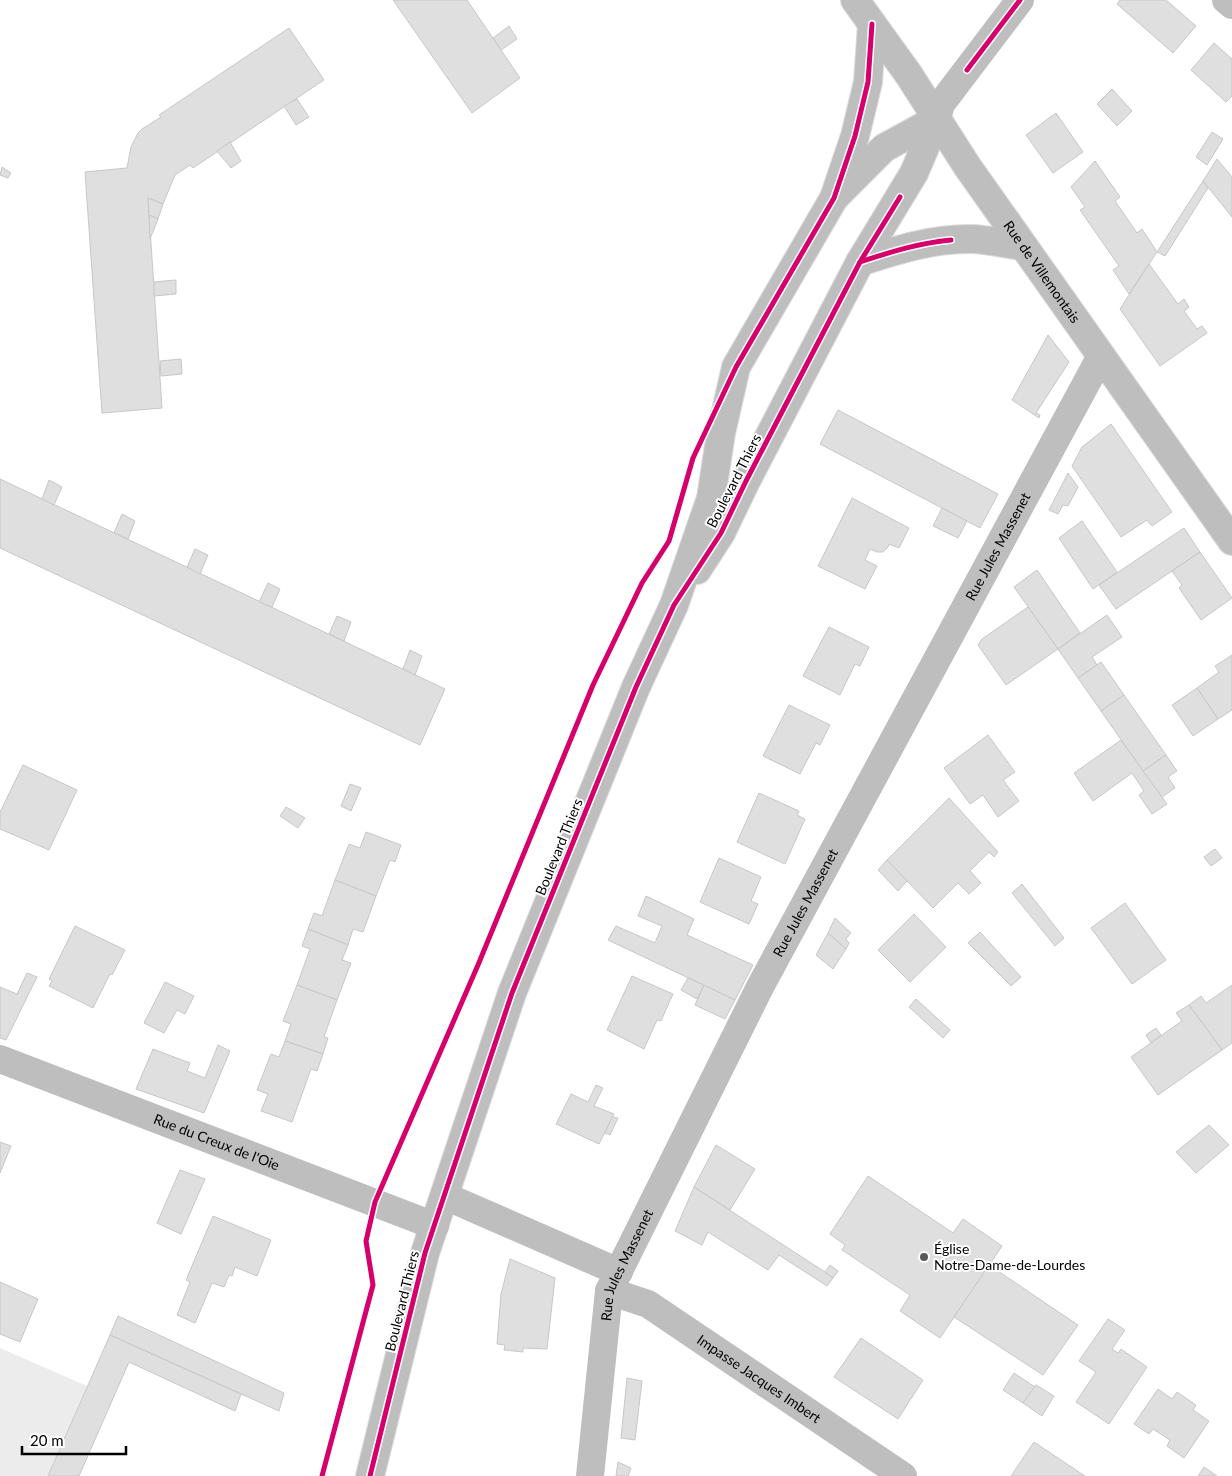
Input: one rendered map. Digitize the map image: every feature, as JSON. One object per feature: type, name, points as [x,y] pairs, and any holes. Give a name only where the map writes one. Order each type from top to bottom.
[{"type":"main road","name":"Rue de Villemontais","points":[[855,0],[909,75],[967,166],[1232,541]]},
{"type":"main road","points":[[937,119],[941,104],[1020,0]]},
{"type":"main road","points":[[1226,0],[1232,5]]},
{"type":"main road","name":"Boulevard Thiers","points":[[370,1476],[425,1253],[512,993],[636,688],[674,605],[710,498],[721,433],[736,367],[834,198],[855,136],[868,82],[872,24]]},
{"type":"main road","name":"Boulevard Thiers","points":[[834,198],[884,148],[937,119]]},
{"type":"main road","name":"Boulevard Thiers","points":[[674,605],[720,533],[860,262],[914,174],[937,119]]},
{"type":"main road","points":[[860,262],[897,250],[936,241],[973,239],[1023,246]]},
{"type":"main road","name":"Rue Jules Massenet","points":[[590,1476],[614,1281],[760,988],[1101,356]]},
{"type":"main road","name":"Rue du Creux de l'Oie","points":[[0,1059],[435,1226]]},
{"type":"main road","name":"Impasse Jacques Imbert","points":[[445,1196],[614,1281],[903,1476]]},
{"type":"shaded area","points":[[0,1348],[87,1386],[48,1476],[0,1476]]},
{"type":"building","points":[[393,0],[467,0],[520,78],[472,113]]},
{"type":"building","points":[[1120,0],[1166,0],[1196,26],[1173,53],[1117,4]]},
{"type":"building","points":[[509,26],[517,39],[501,50],[493,38]]},
{"type":"building","points":[[289,28],[324,80],[193,168],[190,165],[175,175],[163,204],[148,198],[162,408],[102,413],[85,172],[127,168],[131,147],[142,129],[161,117],[159,115]]},
{"type":"building","points":[[1214,43],[1232,59],[1232,96],[1226,102],[1191,70]]},
{"type":"building","points":[[1112,89],[1132,111],[1117,126],[1097,104]]},
{"type":"building","points":[[297,99],[309,117],[296,125],[284,106]]},
{"type":"building","points":[[1056,113],[1083,152],[1053,173],[1026,135]]},
{"type":"building","points":[[1212,132],[1223,139],[1207,165],[1196,157]]},
{"type":"building","points":[[230,142],[241,161],[231,168],[217,151]]},
{"type":"building","points":[[1217,159],[1232,177],[1232,217],[1203,181]]},
{"type":"building","points":[[1095,161],[1120,197],[1115,201],[1137,233],[1142,229],[1157,252],[1129,294],[1113,270],[1119,266],[1080,210],[1085,207],[1071,187]]},
{"type":"building","points":[[2,167],[11,173],[8,178],[0,175]]},
{"type":"building","points":[[1203,181],[1208,188],[1165,256],[1157,252]]},
{"type":"building","points":[[148,198],[163,204],[158,219],[149,215]]},
{"type":"building","points":[[149,215],[158,219],[150,239]]},
{"type":"building","points":[[1149,264],[1178,304],[1184,299],[1189,307],[1184,311],[1197,329],[1202,326],[1207,333],[1160,366],[1120,309]]},
{"type":"building","points":[[176,280],[176,294],[154,296],[154,282]]},
{"type":"building","points":[[1048,335],[1069,362],[1036,413],[1040,415],[1039,418],[1012,400]]},
{"type":"building","points":[[181,359],[182,374],[161,376],[160,361]]},
{"type":"building","points":[[838,410],[998,494],[980,528],[820,444]]},
{"type":"building","points":[[1111,424],[1172,512],[1152,526],[1147,520],[1121,537],[1072,466],[1082,447]]},
{"type":"building","points":[[1068,473],[1078,487],[1068,506],[1063,505],[1058,514],[1049,510]]},
{"type":"building","points":[[0,479],[445,689],[420,745],[0,548]]},
{"type":"building","points":[[49,480],[62,487],[54,505],[42,499]]},
{"type":"building","points":[[852,498],[909,528],[899,548],[889,544],[883,552],[870,549],[865,560],[877,566],[865,589],[818,566]]},
{"type":"building","points":[[942,508],[967,521],[958,538],[933,526]]},
{"type":"building","points":[[122,514],[135,521],[128,539],[114,533]]},
{"type":"building","points":[[1082,521],[1117,572],[1093,589],[1059,538]]},
{"type":"building","points":[[1184,528],[1200,552],[1116,609],[1099,585]]},
{"type":"building","points":[[195,549],[208,555],[200,574],[187,567]]},
{"type":"building","points":[[1200,552],[1232,598],[1201,620],[1179,588],[1182,585],[1172,571]]},
{"type":"building","points":[[1037,570],[1080,633],[1058,649],[1014,587]]},
{"type":"building","points":[[268,583],[280,589],[272,607],[259,602]]},
{"type":"building","points":[[1028,607],[1058,649],[1006,685],[978,645],[982,639]]},
{"type":"building","points":[[1107,615],[1122,637],[1092,657],[1097,665],[1078,678],[1058,649]]},
{"type":"building","points":[[337,616],[351,622],[344,641],[329,634]]},
{"type":"building","points":[[829,627],[869,647],[860,666],[855,664],[840,695],[803,676]]},
{"type":"building","points":[[410,650],[422,656],[415,675],[403,669]]},
{"type":"building","points":[[1232,655],[1232,710],[1218,719],[1197,688],[1219,672],[1215,666]]},
{"type":"building","points":[[1101,662],[1124,695],[1101,711],[1078,678]]},
{"type":"building","points":[[1197,688],[1218,719],[1193,736],[1172,705]]},
{"type":"building","points":[[1124,695],[1166,755],[1143,771],[1101,711]]},
{"type":"building","points":[[789,705],[830,725],[820,745],[816,743],[800,774],[763,756]]},
{"type":"building","points":[[988,735],[1015,772],[1003,780],[1019,801],[998,817],[983,795],[970,804],[944,768]]},
{"type":"building","points":[[1121,740],[1167,804],[1152,814],[1139,795],[1144,791],[1132,773],[1093,801],[1074,773]]},
{"type":"building","points":[[1166,755],[1177,771],[1168,777],[1175,788],[1162,797],[1143,771]]},
{"type":"building","points":[[23,765],[77,790],[49,850],[0,829],[0,812]]},
{"type":"building","points":[[350,784],[361,788],[351,811],[341,806]]},
{"type":"building","points":[[759,793],[799,811],[797,815],[805,819],[785,864],[737,842]]},
{"type":"building","points":[[949,798],[998,852],[994,857],[989,852],[970,871],[981,883],[969,894],[958,883],[933,908],[887,860]]},
{"type":"building","points":[[286,807],[305,818],[298,828],[280,816]]},
{"type":"building","points":[[366,832],[401,845],[395,862],[390,860],[376,896],[335,880],[349,844],[360,848]]},
{"type":"building","points":[[1215,849],[1222,858],[1211,866],[1204,857]]},
{"type":"building","points":[[719,858],[761,877],[751,901],[758,904],[749,924],[700,902]]},
{"type":"building","points":[[887,860],[907,881],[898,891],[878,870]]},
{"type":"building","points":[[335,880],[376,896],[363,932],[353,929],[348,945],[308,929],[314,913],[322,916]]},
{"type":"building","points":[[1022,884],[1064,938],[1055,946],[1012,893]]},
{"type":"building","points":[[646,896],[694,919],[687,935],[753,965],[735,1000],[608,940],[616,926],[655,943],[662,926],[638,916]]},
{"type":"building","points":[[1125,903],[1166,960],[1132,984],[1091,928]]},
{"type":"building","points":[[914,914],[946,947],[910,982],[878,950]]},
{"type":"building","points":[[835,918],[851,933],[846,939],[849,943],[846,949],[828,933]]},
{"type":"building","points":[[75,926],[125,950],[112,975],[110,974],[93,1008],[49,986],[52,981],[49,979]]},
{"type":"building","points":[[308,929],[348,945],[342,960],[351,963],[337,1000],[297,985],[310,949],[302,946]]},
{"type":"building","points":[[980,932],[1021,977],[1011,986],[968,943]]},
{"type":"building","points":[[828,933],[846,949],[833,969],[816,955]]},
{"type":"building","points":[[27,973],[37,977],[6,1040],[0,1038],[0,987],[17,994]]},
{"type":"building","points":[[632,976],[673,994],[661,1021],[657,1020],[644,1049],[607,1030]]},
{"type":"building","points":[[688,978],[704,985],[697,999],[681,990]]},
{"type":"building","points":[[165,982],[194,996],[185,1014],[177,1010],[164,1033],[144,1023]]},
{"type":"building","points":[[297,985],[337,1000],[324,1037],[328,1038],[323,1054],[285,1041],[291,1024],[283,1021]]},
{"type":"building","points":[[704,985],[735,1000],[725,1019],[695,1005]]},
{"type":"building","points":[[1232,985],[1232,1043],[1222,1050],[1189,1005],[1201,996],[1206,1003]]},
{"type":"building","points":[[916,999],[950,1030],[943,1038],[909,1007]]},
{"type":"building","points":[[1189,1005],[1222,1050],[1158,1095],[1131,1057],[1182,1021],[1176,1013]]},
{"type":"building","points":[[1156,1028],[1161,1035],[1151,1043],[1146,1035]]},
{"type":"building","points":[[285,1041],[323,1054],[317,1071],[311,1069],[292,1122],[261,1111],[268,1094],[257,1090],[271,1054],[279,1057]]},
{"type":"building","points":[[218,1045],[230,1051],[204,1113],[136,1089],[153,1049],[190,1063],[187,1071],[205,1078]]},
{"type":"building","points":[[596,1085],[603,1088],[594,1106],[614,1114],[599,1144],[556,1124],[571,1094],[588,1102]]},
{"type":"building","points":[[612,1117],[618,1118],[610,1135],[605,1133]]},
{"type":"building","points":[[1209,1125],[1229,1145],[1196,1173],[1176,1152]]},
{"type":"building","points":[[0,1142],[11,1146],[0,1173]]},
{"type":"building","points":[[716,1145],[755,1169],[730,1210],[694,1187]]},
{"type":"building","points":[[180,1170],[205,1179],[181,1234],[157,1223]]},
{"type":"building","name":"Église Notre-Dame-de-Lourdes","points":[[868,1176],[953,1233],[963,1219],[1002,1246],[940,1338],[900,1311],[910,1295],[842,1250],[845,1245],[830,1234]]},
{"type":"building","points":[[694,1187],[833,1278],[827,1286],[779,1255],[768,1270],[708,1232],[702,1245],[675,1231]]},
{"type":"building","points":[[213,1216],[271,1240],[257,1276],[235,1267],[232,1276],[229,1275],[224,1287],[212,1283],[195,1323],[177,1315],[190,1282],[186,1280]]},
{"type":"building","points":[[510,1259],[555,1278],[547,1349],[523,1348],[523,1352],[504,1350],[505,1345],[497,1344],[501,1294]]},
{"type":"building","points":[[830,1265],[838,1271],[833,1278],[825,1272]]},
{"type":"building","points":[[989,1265],[1078,1325],[1043,1375],[954,1317]]},
{"type":"building","points":[[0,1282],[38,1299],[20,1342],[0,1334]]},
{"type":"building","points":[[118,1316],[284,1393],[279,1411],[110,1335]]},
{"type":"building","points":[[1108,1319],[1125,1330],[1112,1349],[1118,1353],[1121,1349],[1147,1367],[1109,1424],[1076,1402],[1096,1372],[1079,1361]]},
{"type":"building","points":[[110,1335],[241,1394],[235,1411],[129,1362],[79,1476],[48,1476]]},
{"type":"building","points":[[861,1338],[923,1380],[898,1419],[834,1377]]},
{"type":"building","points":[[1014,1373],[1035,1387],[1023,1403],[1003,1390]]},
{"type":"building","points":[[627,1378],[642,1381],[635,1440],[621,1438]]},
{"type":"building","points":[[1036,1385],[1054,1396],[1042,1416],[1023,1403]]},
{"type":"building","points":[[1158,1389],[1172,1399],[1177,1392],[1196,1405],[1193,1410],[1209,1421],[1184,1458],[1167,1446],[1170,1440],[1153,1429],[1149,1434],[1134,1424]]},
{"type":"building","points":[[1034,1442],[1085,1476],[1011,1476]]},
{"type":"building","points":[[618,1462],[631,1468],[628,1476],[616,1476]]},
{"type":"building","points":[[1204,1467],[1217,1476],[1198,1476]]},
{"type":"cycle path","points":[[967,70],[1020,0]]},
{"type":"cycle path","points":[[322,1476],[373,1285],[366,1241],[375,1202],[478,965],[593,685],[642,583],[669,541],[693,458],[736,367],[834,198],[855,136],[868,82],[872,24]]},
{"type":"cycle path","points":[[370,1476],[425,1253],[512,993],[636,687],[674,605],[721,533],[860,262],[900,197]]},
{"type":"cycle path","points":[[860,262],[905,248],[951,240]]},
{"type":"place","name":"Église Notre-Dame-de-Lourdes","points":[[924,1257]]}]
